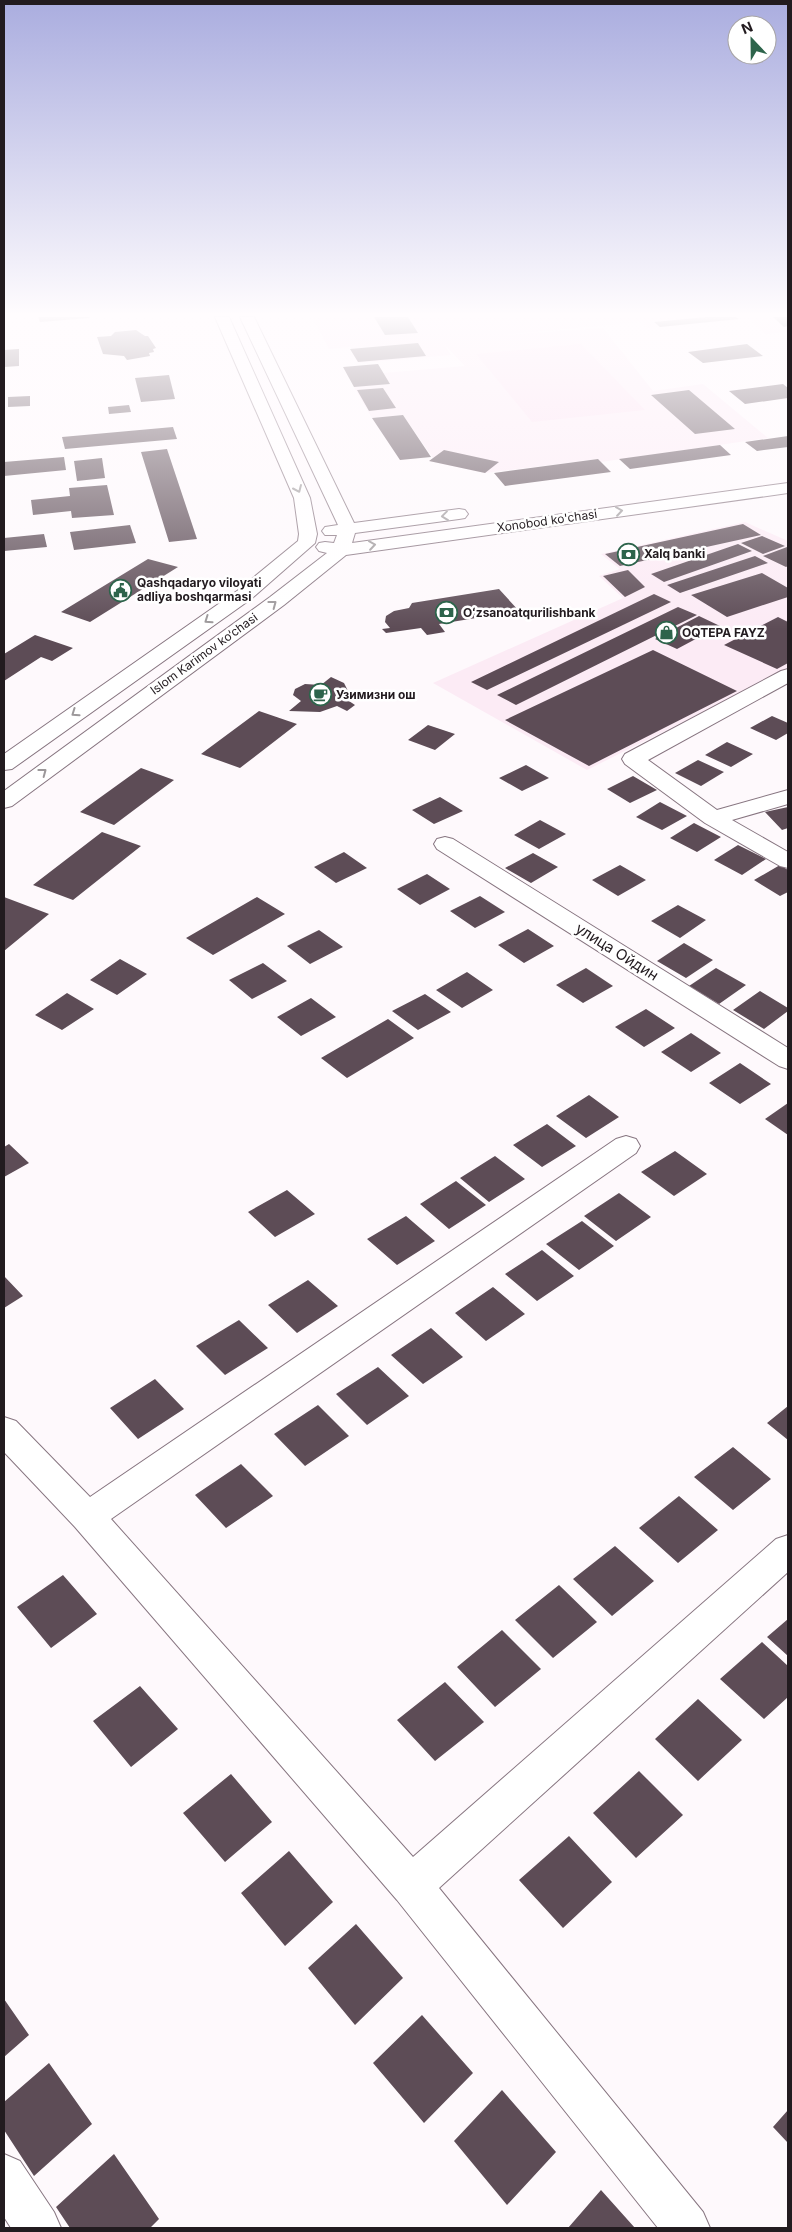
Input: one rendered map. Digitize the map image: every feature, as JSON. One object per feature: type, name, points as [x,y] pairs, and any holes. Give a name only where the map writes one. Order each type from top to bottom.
[{"type":"main road","points":[[268,421],[302,498],[307,539],[348,528],[474,512]]},
{"type":"main road","points":[[297,421],[348,528],[340,550]]},
{"type":"main road","points":[[704,483],[788,472]]},
{"type":"main road","name":"Xonobod ko'chasi","points":[[307,539],[340,550],[788,488]]},
{"type":"main road","name":"Islom Karimov ko‘chasi","points":[[4,764],[244,595],[307,539]]},
{"type":"main road","name":"Islom Karimov ko‘chasi","points":[[4,801],[277,602],[340,550]]},
{"type":"main road","points":[[788,675],[632,759],[713,818],[788,861]]},
{"type":"main road","points":[[39,738],[75,748]]},
{"type":"main road","points":[[713,818],[788,797]]},
{"type":"main road","name":"улица Ойдин","points":[[445,844],[788,1060]]},
{"type":"main road","points":[[87,1517],[626,1146]]},
{"type":"main road","points":[[4,1430],[87,1517],[411,1886],[687,2228]]},
{"type":"main road","points":[[411,1886],[788,1550]]},
{"type":"main road","points":[[4,2177],[38,2228]]},
{"type":"shaded area","points":[[407,421],[748,421],[768,438],[601,462],[598,459],[485,473],[429,461],[433,458]]},
{"type":"shaded area","name":"OQTEPA FAYZ","points":[[745,522],[788,541],[788,669],[587,770],[433,683],[623,598],[599,576],[620,569],[601,554]]},
{"type":"building","points":[[374,421],[407,421],[431,457],[400,460]]},
{"type":"building","points":[[681,421],[726,421],[735,429],[695,434]]},
{"type":"building","points":[[173,427],[177,439],[65,449],[62,437]]},
{"type":"building","points":[[788,436],[788,447],[757,451],[745,442]]},
{"type":"building","points":[[720,445],[731,455],[630,469],[619,459]]},
{"type":"building","points":[[167,449],[197,539],[169,542],[141,452]]},
{"type":"building","points":[[444,450],[499,462],[485,473],[429,461]]},
{"type":"building","points":[[64,457],[66,470],[4,476],[4,462]]},
{"type":"building","points":[[102,458],[105,478],[77,481],[74,461]]},
{"type":"building","points":[[598,459],[611,472],[505,486],[494,473]]},
{"type":"building","points":[[107,485],[114,515],[72,518],[71,511],[33,515],[31,500],[70,496],[69,488]]},
{"type":"building","points":[[743,524],[761,535],[620,566],[605,554]]},
{"type":"building","points":[[130,525],[136,543],[74,550],[70,532]]},
{"type":"building","points":[[44,534],[47,547],[4,551],[4,538]]},
{"type":"building","points":[[762,536],[785,546],[763,554],[741,543]]},
{"type":"building","points":[[738,544],[752,551],[664,582],[651,574]]},
{"type":"building","points":[[787,547],[788,566],[786,567],[763,556]]},
{"type":"building","points":[[755,556],[768,563],[680,593],[667,585]]},
{"type":"building","points":[[148,559],[178,567],[90,622],[61,612]]},
{"type":"building","points":[[628,570],[645,587],[625,597],[603,576]]},
{"type":"building","points":[[762,573],[788,588],[788,597],[727,617],[691,595]]},
{"type":"building","name":"Oʻzsanoatqurilishbank","points":[[499,589],[519,611],[439,624],[445,632],[427,635],[421,628],[386,633],[382,629],[390,628],[385,622],[386,616],[394,611],[409,608],[412,603]]},
{"type":"building","points":[[654,594],[671,602],[487,690],[471,682]]},
{"type":"building","points":[[678,607],[697,615],[516,705],[497,695]]},
{"type":"building","points":[[699,616],[720,626],[677,649],[655,639]]},
{"type":"building","points":[[778,617],[788,622],[788,663],[777,669],[724,645]]},
{"type":"building","points":[[35,635],[73,648],[52,661],[41,657],[4,681],[4,654]]},
{"type":"building","points":[[653,650],[737,691],[589,766],[505,720]]},
{"type":"building","name":"Узимизни ош","points":[[331,677],[344,683],[348,691],[346,699],[355,705],[347,711],[337,706],[320,712],[289,711],[301,701],[293,695],[295,689],[305,684],[321,685]]},
{"type":"building","points":[[259,711],[297,724],[240,768],[201,754]]},
{"type":"building","points":[[772,716],[788,723],[788,733],[776,740],[750,728]]},
{"type":"building","points":[[428,725],[455,734],[435,750],[408,740]]},
{"type":"building","points":[[727,742],[753,754],[731,767],[705,755]]},
{"type":"building","points":[[698,760],[724,772],[701,786],[675,773]]},
{"type":"building","points":[[526,765],[549,778],[522,791],[499,778]]},
{"type":"building","points":[[141,768],[174,780],[114,825],[80,812]]},
{"type":"building","points":[[633,776],[657,790],[630,803],[607,789]]},
{"type":"building","points":[[440,797],[463,811],[434,824],[412,810]]},
{"type":"building","points":[[660,802],[687,816],[662,830],[636,817]]},
{"type":"building","points":[[788,807],[788,828],[782,830],[765,812]]},
{"type":"building","points":[[540,820],[566,834],[539,849],[514,835]]},
{"type":"building","points":[[694,823],[721,837],[697,852],[670,838]]},
{"type":"building","points":[[102,832],[141,846],[73,900],[33,885]]},
{"type":"building","points":[[738,845],[766,859],[742,875],[714,860]]},
{"type":"building","points":[[344,852],[367,868],[336,883],[314,867]]},
{"type":"building","points":[[533,853],[558,867],[531,883],[505,868]]},
{"type":"building","points":[[620,865],[646,880],[618,896],[592,880]]},
{"type":"building","points":[[780,865],[788,870],[788,892],[780,896],[754,880]]},
{"type":"building","points":[[427,874],[450,889],[420,905],[397,889]]},
{"type":"building","points":[[480,896],[505,912],[475,928],[450,911]]},
{"type":"building","points":[[4,897],[49,914],[4,951]]},
{"type":"building","points":[[257,897],[285,914],[213,955],[186,938]]},
{"type":"building","points":[[678,905],[706,920],[680,938],[651,921]]},
{"type":"building","points":[[528,929],[554,946],[524,963],[498,945]]},
{"type":"building","points":[[319,930],[343,947],[310,964],[287,946]]},
{"type":"building","points":[[684,943],[713,960],[686,978],[657,961]]},
{"type":"building","points":[[120,959],[147,974],[117,995],[90,980]]},
{"type":"building","points":[[263,963],[287,981],[252,999],[229,980]]},
{"type":"building","points":[[586,968],[613,986],[583,1003],[556,985]]},
{"type":"building","points":[[716,968],[746,985],[719,1004],[689,986]]},
{"type":"building","points":[[467,972],[493,990],[462,1008],[436,990]]},
{"type":"building","points":[[760,991],[788,1008],[788,1011],[764,1029],[733,1010]]},
{"type":"building","points":[[67,993],[94,1009],[62,1030],[35,1015]]},
{"type":"building","points":[[425,994],[451,1012],[418,1030],[392,1011]]},
{"type":"building","points":[[311,998],[336,1017],[301,1036],[277,1017]]},
{"type":"building","points":[[646,1009],[675,1028],[644,1047],[615,1027]]},
{"type":"building","points":[[388,1019],[414,1038],[347,1078],[321,1058]]},
{"type":"building","points":[[691,1033],[721,1053],[691,1072],[661,1052]]},
{"type":"building","points":[[740,1063],[771,1084],[740,1104],[709,1083]]},
{"type":"building","points":[[589,1095],[619,1117],[586,1138],[556,1116]]},
{"type":"building","points":[[788,1103],[788,1135],[765,1119]]},
{"type":"building","points":[[547,1124],[576,1146],[542,1167],[513,1145]]},
{"type":"building","points":[[9,1144],[29,1163],[4,1177],[4,1147]]},
{"type":"building","points":[[675,1151],[707,1174],[674,1196],[641,1172]]},
{"type":"building","points":[[495,1156],[525,1179],[489,1202],[460,1178]]},
{"type":"building","points":[[456,1181],[486,1205],[449,1229],[420,1204]]},
{"type":"building","points":[[287,1190],[315,1214],[275,1237],[248,1212]]},
{"type":"building","points":[[619,1193],[651,1217],[616,1241],[584,1216]]},
{"type":"building","points":[[406,1216],[435,1241],[397,1265],[367,1239]]},
{"type":"building","points":[[582,1221],[614,1246],[579,1270],[546,1244]]},
{"type":"building","points":[[542,1250],[574,1276],[537,1301],[505,1274]]},
{"type":"building","points":[[4,1276],[23,1296],[4,1308]]},
{"type":"building","points":[[308,1280],[338,1306],[297,1333],[268,1305]]},
{"type":"building","points":[[493,1287],[525,1314],[486,1341],[455,1313]]},
{"type":"building","points":[[239,1320],[268,1348],[225,1375],[196,1346]]},
{"type":"building","points":[[431,1328],[463,1357],[423,1384],[391,1355]]},
{"type":"building","points":[[378,1367],[409,1396],[367,1425],[336,1394]]},
{"type":"building","points":[[155,1379],[184,1409],[138,1439],[110,1408]]},
{"type":"building","points":[[318,1405],[349,1436],[305,1466],[274,1434]]},
{"type":"building","points":[[788,1406],[788,1440],[767,1423]]},
{"type":"building","points":[[733,1447],[771,1479],[733,1510],[694,1477]]},
{"type":"building","points":[[241,1464],[273,1496],[226,1528],[195,1495]]},
{"type":"building","points":[[679,1496],[718,1530],[678,1563],[639,1528]]},
{"type":"building","points":[[615,1546],[654,1581],[612,1616],[573,1579]]},
{"type":"building","points":[[63,1575],[97,1614],[51,1648],[17,1607]]},
{"type":"building","points":[[559,1585],[597,1622],[553,1658],[515,1620]]},
{"type":"building","points":[[788,1619],[788,1656],[767,1637]]},
{"type":"building","points":[[502,1630],[541,1669],[495,1707],[457,1667]]},
{"type":"building","points":[[762,1642],[788,1666],[788,1697],[764,1719],[720,1679]]},
{"type":"building","points":[[445,1682],[484,1722],[435,1761],[397,1720]]},
{"type":"building","points":[[140,1686],[178,1729],[131,1767],[93,1721]]},
{"type":"building","points":[[698,1699],[742,1740],[698,1781],[655,1739]]},
{"type":"building","points":[[639,1771],[683,1815],[636,1858],[593,1813]]},
{"type":"building","points":[[231,1774],[272,1822],[225,1862],[183,1813]]},
{"type":"building","points":[[569,1836],[612,1882],[563,1928],[519,1880]]},
{"type":"building","points":[[289,1851],[333,1902],[285,1946],[241,1893]]},
{"type":"building","points":[[356,1924],[403,1978],[355,2025],[308,1968]]},
{"type":"building","points":[[4,1999],[29,2035],[4,2057]]},
{"type":"building","points":[[422,2015],[473,2073],[424,2123],[373,2063]]},
{"type":"building","points":[[49,2063],[92,2124],[34,2176],[4,2130],[4,2102]]},
{"type":"building","points":[[502,2090],[556,2152],[507,2205],[454,2141]]},
{"type":"building","points":[[788,2110],[788,2143],[773,2127]]},
{"type":"building","points":[[114,2154],[159,2219],[150,2228],[70,2228],[56,2207]]},
{"type":"building","points":[[601,2190],[635,2228],[568,2228]]},
{"type":"place","name":"Xalq banki","points":[[628,554]]},
{"type":"place","name":"Qashqadaryo viloyati adliya boshqarmasi","points":[[121,590]]},
{"type":"place","name":"Oʻzsanoatqurilishbank","points":[[447,613]]},
{"type":"place","name":"OQTEPA FAYZ","points":[[666,633]]},
{"type":"place","name":"Узимизни ош","points":[[320,695]]}]
